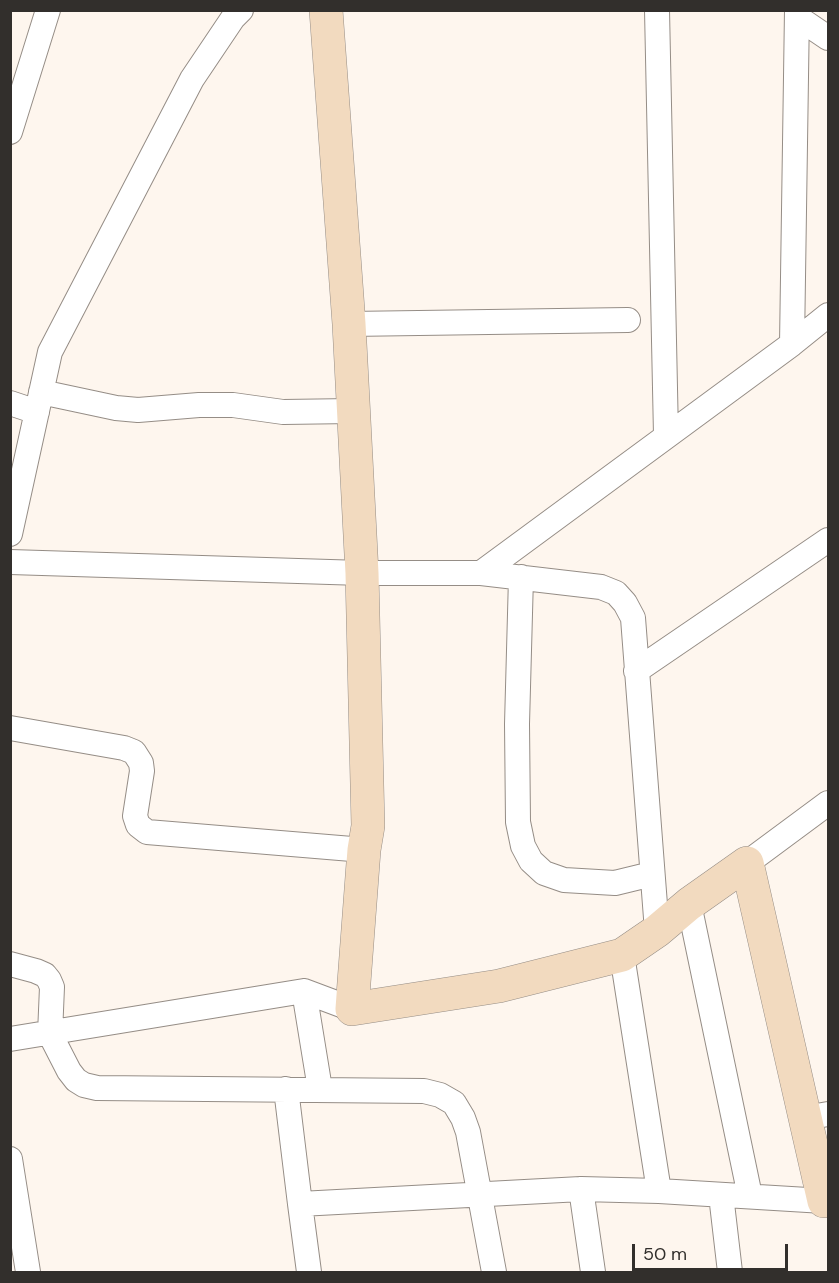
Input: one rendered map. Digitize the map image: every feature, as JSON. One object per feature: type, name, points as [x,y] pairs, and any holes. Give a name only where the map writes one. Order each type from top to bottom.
[{"type":"main road","points":[[326,10],[349,324],[362,573],[368,826],[364,850],[352,1009],[499,986],[622,955],[747,863],[817,1116],[826,1201]]},
{"type":"street","points":[[10,132],[48,10]]},
{"type":"street","points":[[10,534],[50,352],[187,90],[233,18],[241,10]]},
{"type":"street","points":[[657,10],[666,435]]},
{"type":"street","points":[[792,344],[797,14]]},
{"type":"street","points":[[797,14],[828,38]]},
{"type":"street","points":[[481,573],[828,315]]},
{"type":"street","points":[[349,324],[628,320]]},
{"type":"street","points":[[10,403],[39,402],[138,410],[233,405],[283,412],[352,411]]},
{"type":"street","points":[[636,671],[828,540]]},
{"type":"street","points":[[10,562],[362,573],[481,573],[601,587],[616,593],[625,603],[633,618],[657,931]]},
{"type":"street","points":[[521,577],[517,724],[518,822],[523,846],[531,861],[544,873],[564,880],[615,883],[652,874]]},
{"type":"street","points":[[10,728],[124,748],[134,752],[141,763],[142,771],[135,816],[138,825],[147,832],[364,850]]},
{"type":"street","points":[[747,863],[828,803]]},
{"type":"street","points":[[689,904],[750,1196]]},
{"type":"street","points":[[622,955],[659,1191]]},
{"type":"street","points":[[10,964],[36,971],[45,975],[49,980],[52,987],[50,1034],[69,1071],[76,1080],[90,1086],[424,1091],[440,1095],[454,1103],[468,1132],[494,1272]]},
{"type":"street","points":[[10,1039],[304,991],[352,1009]]},
{"type":"street","points":[[304,991],[320,1089]]},
{"type":"street","points":[[286,1089],[309,1272]]},
{"type":"street","points":[[10,1159],[28,1272]]},
{"type":"street","points":[[300,1204],[581,1189],[659,1191],[826,1201]]},
{"type":"street","points":[[581,1189],[592,1272]]},
{"type":"street","points":[[721,1195],[730,1272]]}]
